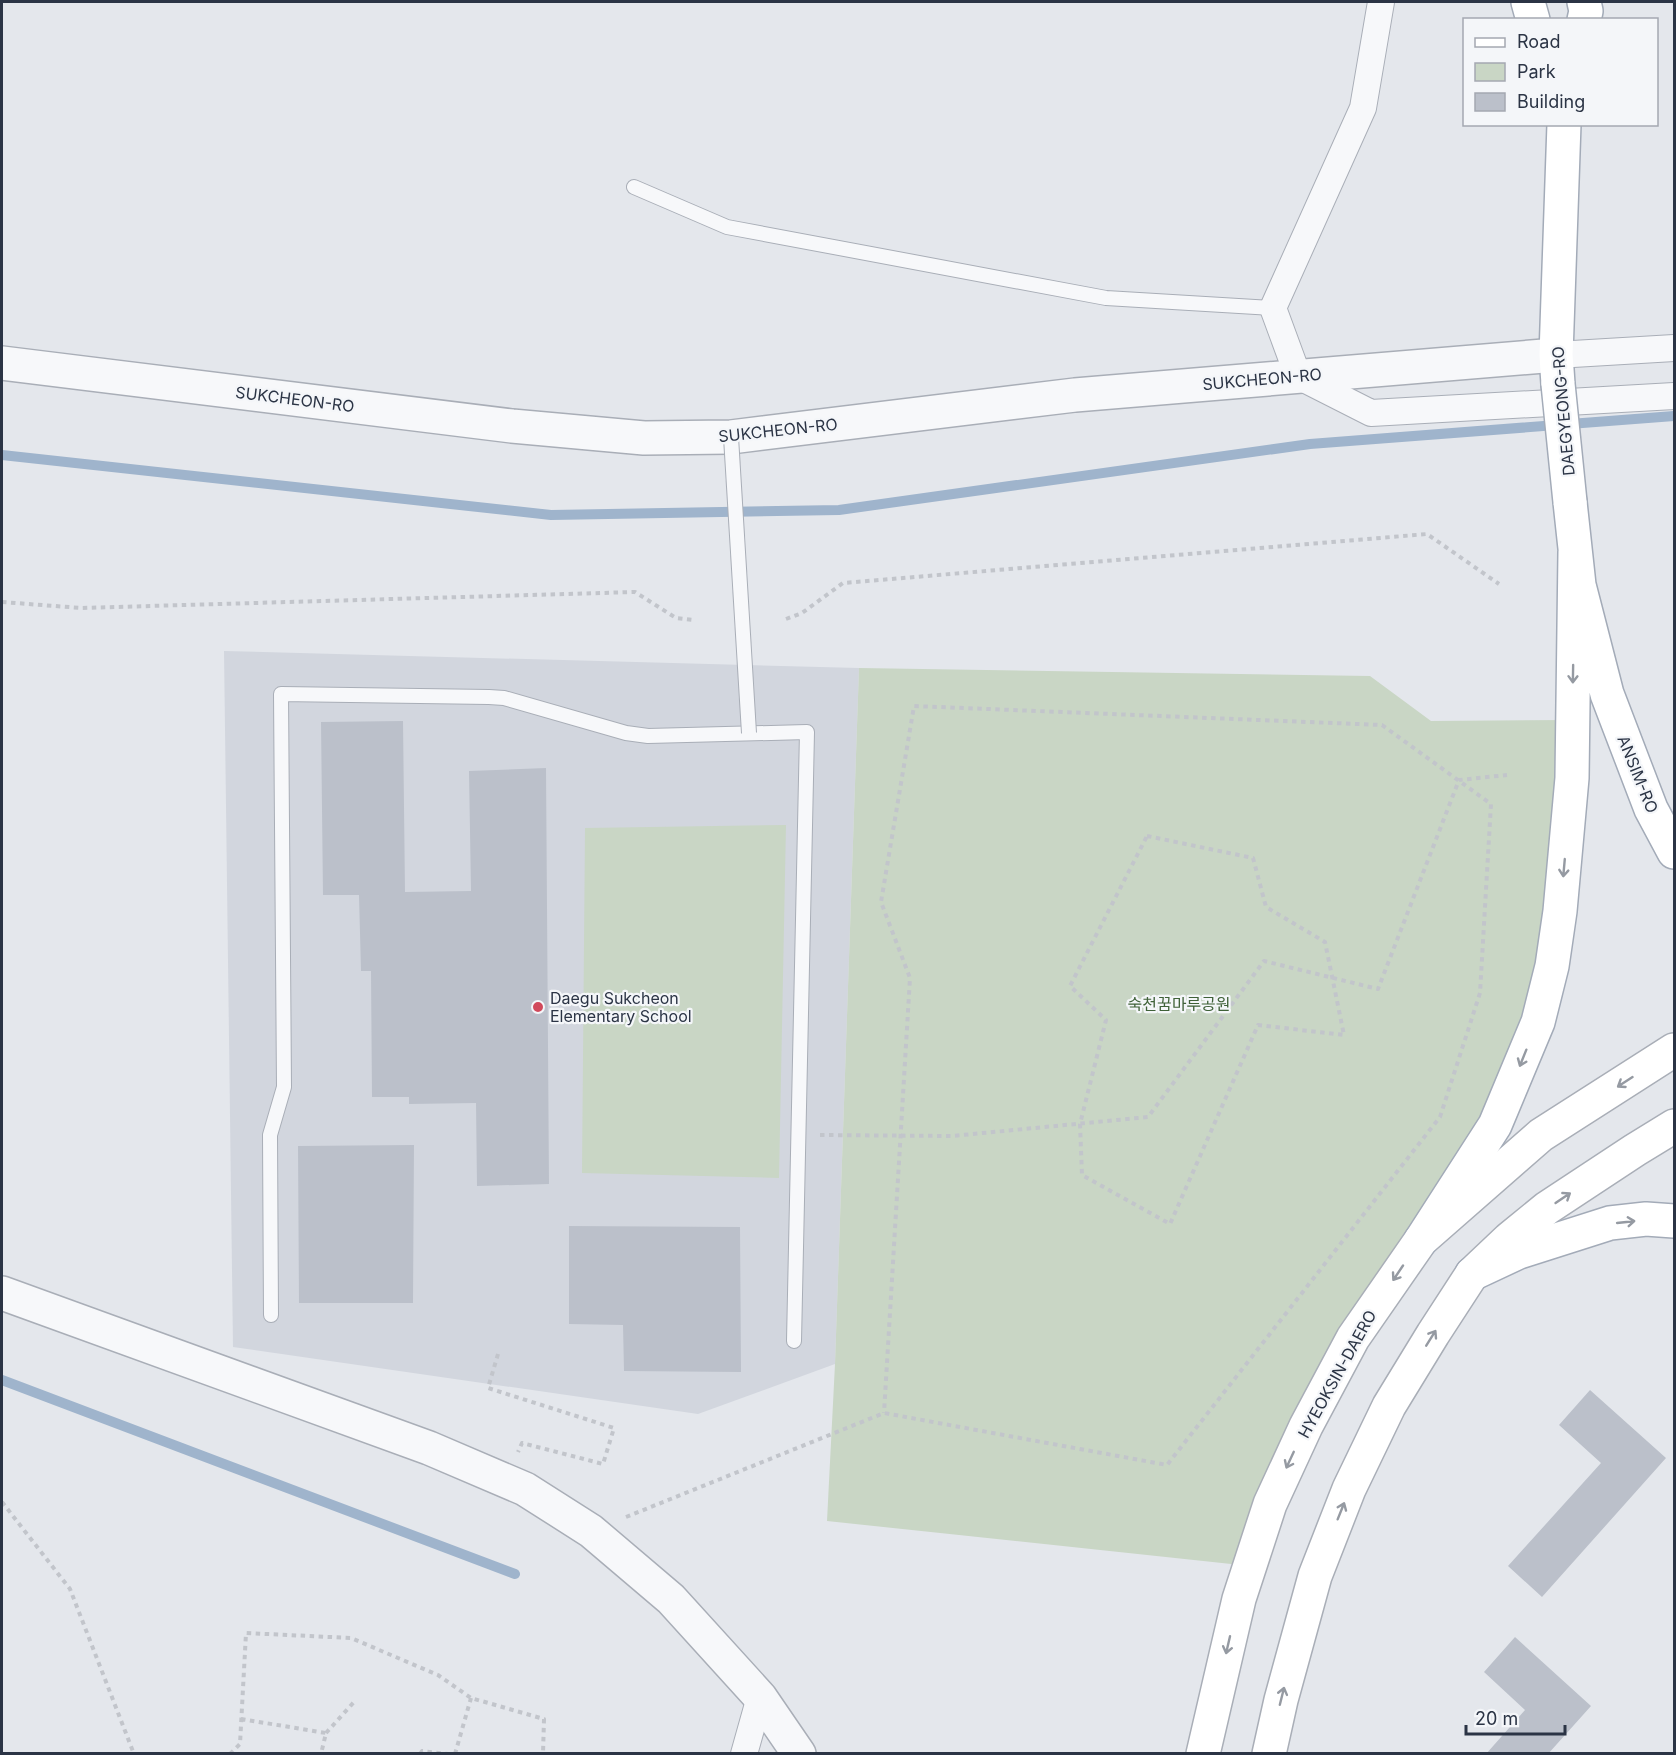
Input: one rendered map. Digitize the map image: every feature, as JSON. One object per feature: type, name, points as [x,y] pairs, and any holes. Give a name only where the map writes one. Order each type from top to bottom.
[{"type":"main road","points":[[1528,2],[1532,18]]},
{"type":"main road","points":[[1584,2],[1584,18]]},
{"type":"main road","name":"DAEGYEONG-RO","points":[[1564,126],[1557,369],[1579,585],[1606,694]]},
{"type":"main road","points":[[1421,1239],[1495,1125],[1538,1022],[1552,966],[1560,911],[1572,778],[1575,552]]},
{"type":"main road","name":"ANSIM-RO","points":[[1606,694],[1651,808],[1674,852]]},
{"type":"main road","name":"HYEOKSIN-DAERO","points":[[1203,1754],[1239,1599],[1270,1504],[1306,1426],[1353,1338],[1421,1239],[1541,1135],[1674,1050]]},
{"type":"main road","points":[[1269,1754],[1281,1700],[1315,1576],[1349,1489],[1389,1406],[1433,1334],[1472,1274],[1509,1239],[1547,1208],[1674,1126]]},
{"type":"main road","points":[[1472,1274],[1519,1252],[1610,1224],[1646,1220],[1674,1221]]},
{"type":"street","points":[[1381,2],[1363,108],[1273,308],[1298,376],[1371,413],[1674,396]]},
{"type":"street","points":[[1557,369],[1674,348]]},
{"type":"street","name":"SUKCHEON-RO","points":[[2,363],[512,426],[644,438],[731,437],[1075,395],[1298,376],[1557,369]]},
{"type":"street","points":[[2,1293],[429,1448],[525,1489],[591,1531],[671,1599],[760,1697],[799,1754]]},
{"type":"street","points":[[744,1754],[760,1697]]},
{"type":"lane","points":[[634,187],[727,226],[1037,285],[1106,298],[1273,308]]},
{"type":"lane","points":[[731,437],[748,733]]},
{"type":"lane","points":[[271,1315],[270,1135],[284,1087],[281,694],[489,697],[504,698],[626,733],[648,736],[807,732],[794,1341]]},
{"type":"path","points":[[786,619],[802,613],[843,583],[1427,534],[1498,584]]},
{"type":"path","points":[[2,602],[93,607],[635,592],[676,618],[694,620]]},
{"type":"path","points":[[591,1531],[884,1413],[1167,1466],[1440,1117],[1480,993],[1491,804],[1382,725],[914,706],[881,903],[910,978],[884,1413]]},
{"type":"path","points":[[1459,780],[1508,775]]},
{"type":"path","points":[[798,1135],[952,1136],[1148,1117],[1264,961],[1378,989],[1459,780]]},
{"type":"path","points":[[1147,836],[1253,858],[1266,907],[1325,942],[1344,1035],[1258,1024],[1170,1224],[1082,1175],[1080,1124],[1106,1020],[1070,986],[1147,836]]},
{"type":"path","points":[[498,1354],[488,1388],[614,1428],[603,1464],[522,1443],[504,1480]]},
{"type":"path","points":[[2,1502],[70,1589],[134,1754]]},
{"type":"path","points":[[230,1754],[240,1744],[246,1633],[351,1638],[438,1675],[471,1698],[544,1719],[543,1754]]},
{"type":"path","points":[[455,1754],[471,1698]]},
{"type":"path","points":[[321,1754],[326,1732],[354,1702]]},
{"type":"path","points":[[241,1719],[326,1732]]},
{"type":"path","points":[[420,1754],[422,1751],[448,1754]]},
{"type":"shaded area","name":"Daegu Sukcheon Elementary School","points":[[224,651],[859,668],[835,1364],[698,1414],[233,1347]]},
{"type":"green space","name":"숙천꿈마루공원","points":[[859,668],[1370,676],[1431,721],[1573,720],[1538,1022],[1250,1566],[827,1521],[835,1364]]},
{"type":"green space","points":[[786,825],[779,1178],[582,1173],[585,828]]},
{"type":"building","points":[[403,721],[405,892],[471,891],[469,771],[546,768],[549,1184],[477,1186],[476,1103],[409,1104],[409,1097],[372,1097],[371,971],[361,971],[359,895],[323,895],[321,722]]},
{"type":"building","points":[[414,1145],[413,1303],[299,1303],[298,1146]]},
{"type":"building","points":[[569,1226],[740,1227],[741,1372],[624,1371],[623,1325],[569,1324]]},
{"type":"building","points":[[1590,1390],[1666,1458],[1542,1597],[1508,1566],[1601,1463],[1559,1425]]},
{"type":"building","points":[[1515,1637],[1591,1706],[1548,1754],[1486,1754],[1525,1710],[1484,1672]]},
{"type":"waterway","points":[[2,455],[551,515],[839,510],[1310,444],[1674,416]]},
{"type":"waterway","points":[[2,1380],[515,1574]]},
{"type":"place","name":"Daegu Sukcheon Elementary School","points":[[538,1007]]}]
